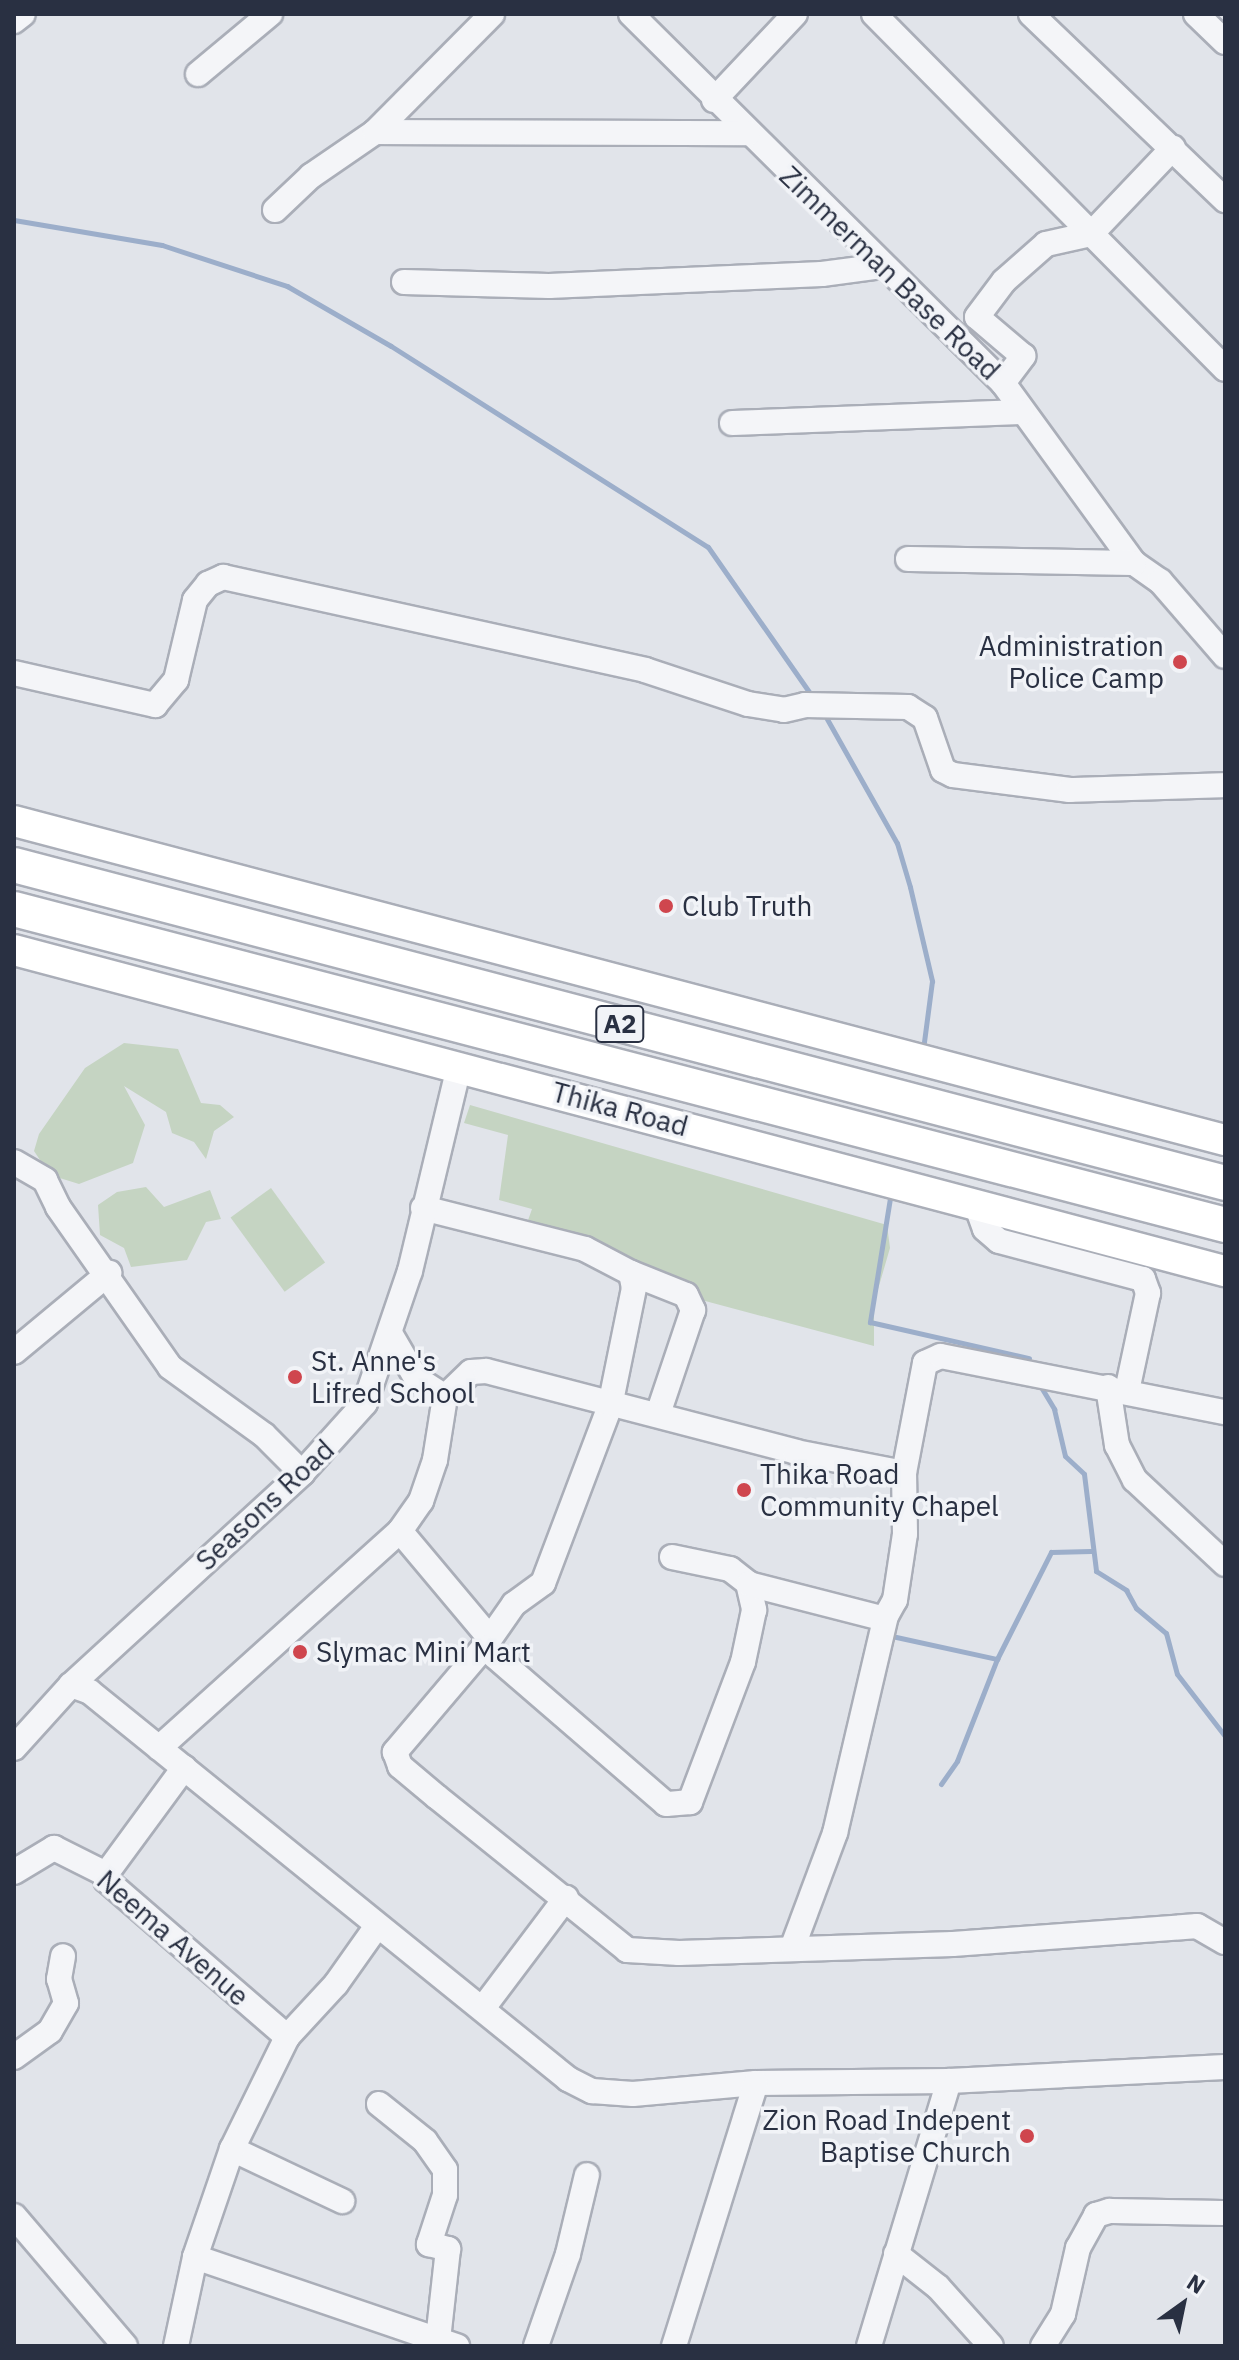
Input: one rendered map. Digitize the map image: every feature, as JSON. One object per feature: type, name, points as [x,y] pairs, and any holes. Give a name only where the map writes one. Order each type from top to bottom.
[{"type":"highway","name":"A2","points":[[14,865],[1225,1183]]},
{"type":"highway","name":"Thika Road","points":[[14,909],[1225,1225]]},
{"type":"main road","points":[[14,821],[1225,1140]]},
{"type":"main road","name":"Thika Road","points":[[14,950],[1225,1271]]},
{"type":"street","points":[[14,21],[23,14]]},
{"type":"street","points":[[198,74],[270,14]]},
{"type":"street","points":[[275,210],[311,176],[375,132],[492,14]]},
{"type":"street","name":"Zimmerman Base Road","points":[[631,14],[714,100],[1003,383],[1134,563],[1160,581],[1225,656]]},
{"type":"street","points":[[714,100],[795,14]]},
{"type":"street","points":[[874,14],[1225,369]]},
{"type":"street","points":[[1031,14],[1225,200]]},
{"type":"street","points":[[1196,14],[1225,42]]},
{"type":"street","points":[[375,132],[748,133]]},
{"type":"street","points":[[1003,383],[1023,356],[977,317],[1004,281],[1046,244],[1091,234],[1173,148]]},
{"type":"street","points":[[404,282],[549,286],[822,274],[883,266]]},
{"type":"street","points":[[732,423],[1022,412]]},
{"type":"street","points":[[908,559],[1134,563]]},
{"type":"street","points":[[14,673],[155,705],[176,680],[195,600],[208,584],[223,577],[645,670],[748,704],[784,710],[908,707],[925,718],[943,770],[953,775],[1070,790],[1225,785]]},
{"type":"street","name":"Seasons Road","points":[[14,1748],[71,1685],[302,1473],[365,1403],[391,1335],[459,1067]]},
{"type":"street","points":[[14,1162],[45,1180],[58,1207],[109,1273],[130,1311],[177,1374],[264,1435],[302,1473]]},
{"type":"street","points":[[977,1207],[985,1229],[999,1241],[1143,1279],[1148,1293],[1118,1389],[1117,1445],[1135,1480],[1225,1564]]},
{"type":"street","points":[[423,1208],[585,1249],[631,1273],[686,1295],[693,1310],[658,1414]]},
{"type":"street","points":[[14,1352],[109,1273]]},
{"type":"street","points":[[631,1273],[634,1288],[610,1406],[543,1583],[514,1604],[402,1742],[396,1759],[627,1950],[641,1954],[793,1946],[953,1944],[1197,1926],[1225,1942]]},
{"type":"street","points":[[391,1335],[416,1378],[445,1397]]},
{"type":"street","points":[[793,1946],[835,1833],[885,1619],[895,1600],[905,1534],[904,1473],[918,1385],[932,1356],[1118,1389],[1225,1412]]},
{"type":"street","points":[[159,1748],[400,1531],[421,1501],[435,1460],[445,1397],[458,1380],[486,1371],[610,1406],[658,1414],[796,1452],[904,1473]]},
{"type":"street","points":[[400,1531],[486,1642],[666,1804],[690,1802],[749,1643],[754,1610],[749,1584]]},
{"type":"street","points":[[672,1557],[730,1569],[749,1584],[885,1619]]},
{"type":"street","points":[[71,1685],[90,1692],[568,2079],[592,2091],[633,2094],[756,2083],[949,2081],[1225,2067]]},
{"type":"street","points":[[106,1874],[184,1768]]},
{"type":"street","name":"Neema Avenue","points":[[14,1872],[54,1848],[106,1874],[106,1880],[287,2037]]},
{"type":"street","points":[[483,2008],[566,1898]]},
{"type":"street","points":[[176,2346],[195,2257],[232,2149],[287,2037],[336,1984],[377,1926]]},
{"type":"street","points":[[14,2057],[50,2031],[66,2003],[59,1979],[63,1956]]},
{"type":"street","points":[[869,2346],[949,2081]]},
{"type":"street","points":[[674,2346],[756,2083]]},
{"type":"street","points":[[195,2257],[447,2343],[448,2249],[429,2244],[445,2195],[445,2170],[425,2141],[379,2104]]},
{"type":"street","points":[[232,2149],[342,2201]]},
{"type":"street","points":[[536,2346],[568,2254],[587,2175]]},
{"type":"street","points":[[1043,2346],[1063,2314],[1078,2248],[1096,2215],[1225,2213]]},
{"type":"street","points":[[14,2216],[125,2346]]},
{"type":"street","points":[[896,2254],[938,2287],[991,2346]]},
{"type":"green space","points":[[124,1043],[178,1049],[201,1103],[220,1105],[234,1117],[214,1131],[206,1159],[194,1142],[172,1133],[166,1112],[124,1086],[145,1125],[133,1163],[79,1184],[50,1175],[34,1151],[39,1134],[85,1068]]},
{"type":"green space","points":[[470,1105],[887,1225],[890,1248],[874,1303],[874,1346],[653,1287],[526,1226],[532,1209],[499,1200],[508,1135],[464,1123]]},
{"type":"green space","points":[[146,1187],[164,1207],[210,1190],[221,1219],[206,1222],[187,1260],[131,1267],[124,1248],[100,1235],[98,1205],[117,1192]]},
{"type":"green space","points":[[271,1188],[325,1262],[285,1292],[231,1217]]},
{"type":"waterway","points":[[14,220],[162,245],[287,286],[391,346],[708,547],[810,693]]},
{"type":"waterway","points":[[827,719],[897,843],[932,981],[924,1042]]},
{"type":"waterway","points":[[890,1198],[870,1322],[1029,1358]]},
{"type":"waterway","points":[[1041,1387],[1054,1409],[1065,1456],[1084,1474],[1096,1571],[1126,1590],[1136,1608],[1166,1633],[1177,1674],[1225,1736]]},
{"type":"waterway","points":[[887,1635],[997,1659],[1051,1552],[1091,1551]]},
{"type":"waterway","points":[[941,1784],[957,1761],[997,1659]]},
{"type":"place","name":"Administration Police Camp","points":[[1180,662]]},
{"type":"place","name":"Club Truth","points":[[666,906]]},
{"type":"place","name":"St. Anne's Lifred School","points":[[295,1377]]},
{"type":"place","name":"Thika Road Community Chapel","points":[[744,1490]]},
{"type":"place","name":"Slymac Mini Mart","points":[[300,1652]]},
{"type":"place","name":"Zion Road Indepent Baptise Church","points":[[1027,2136]]}]
